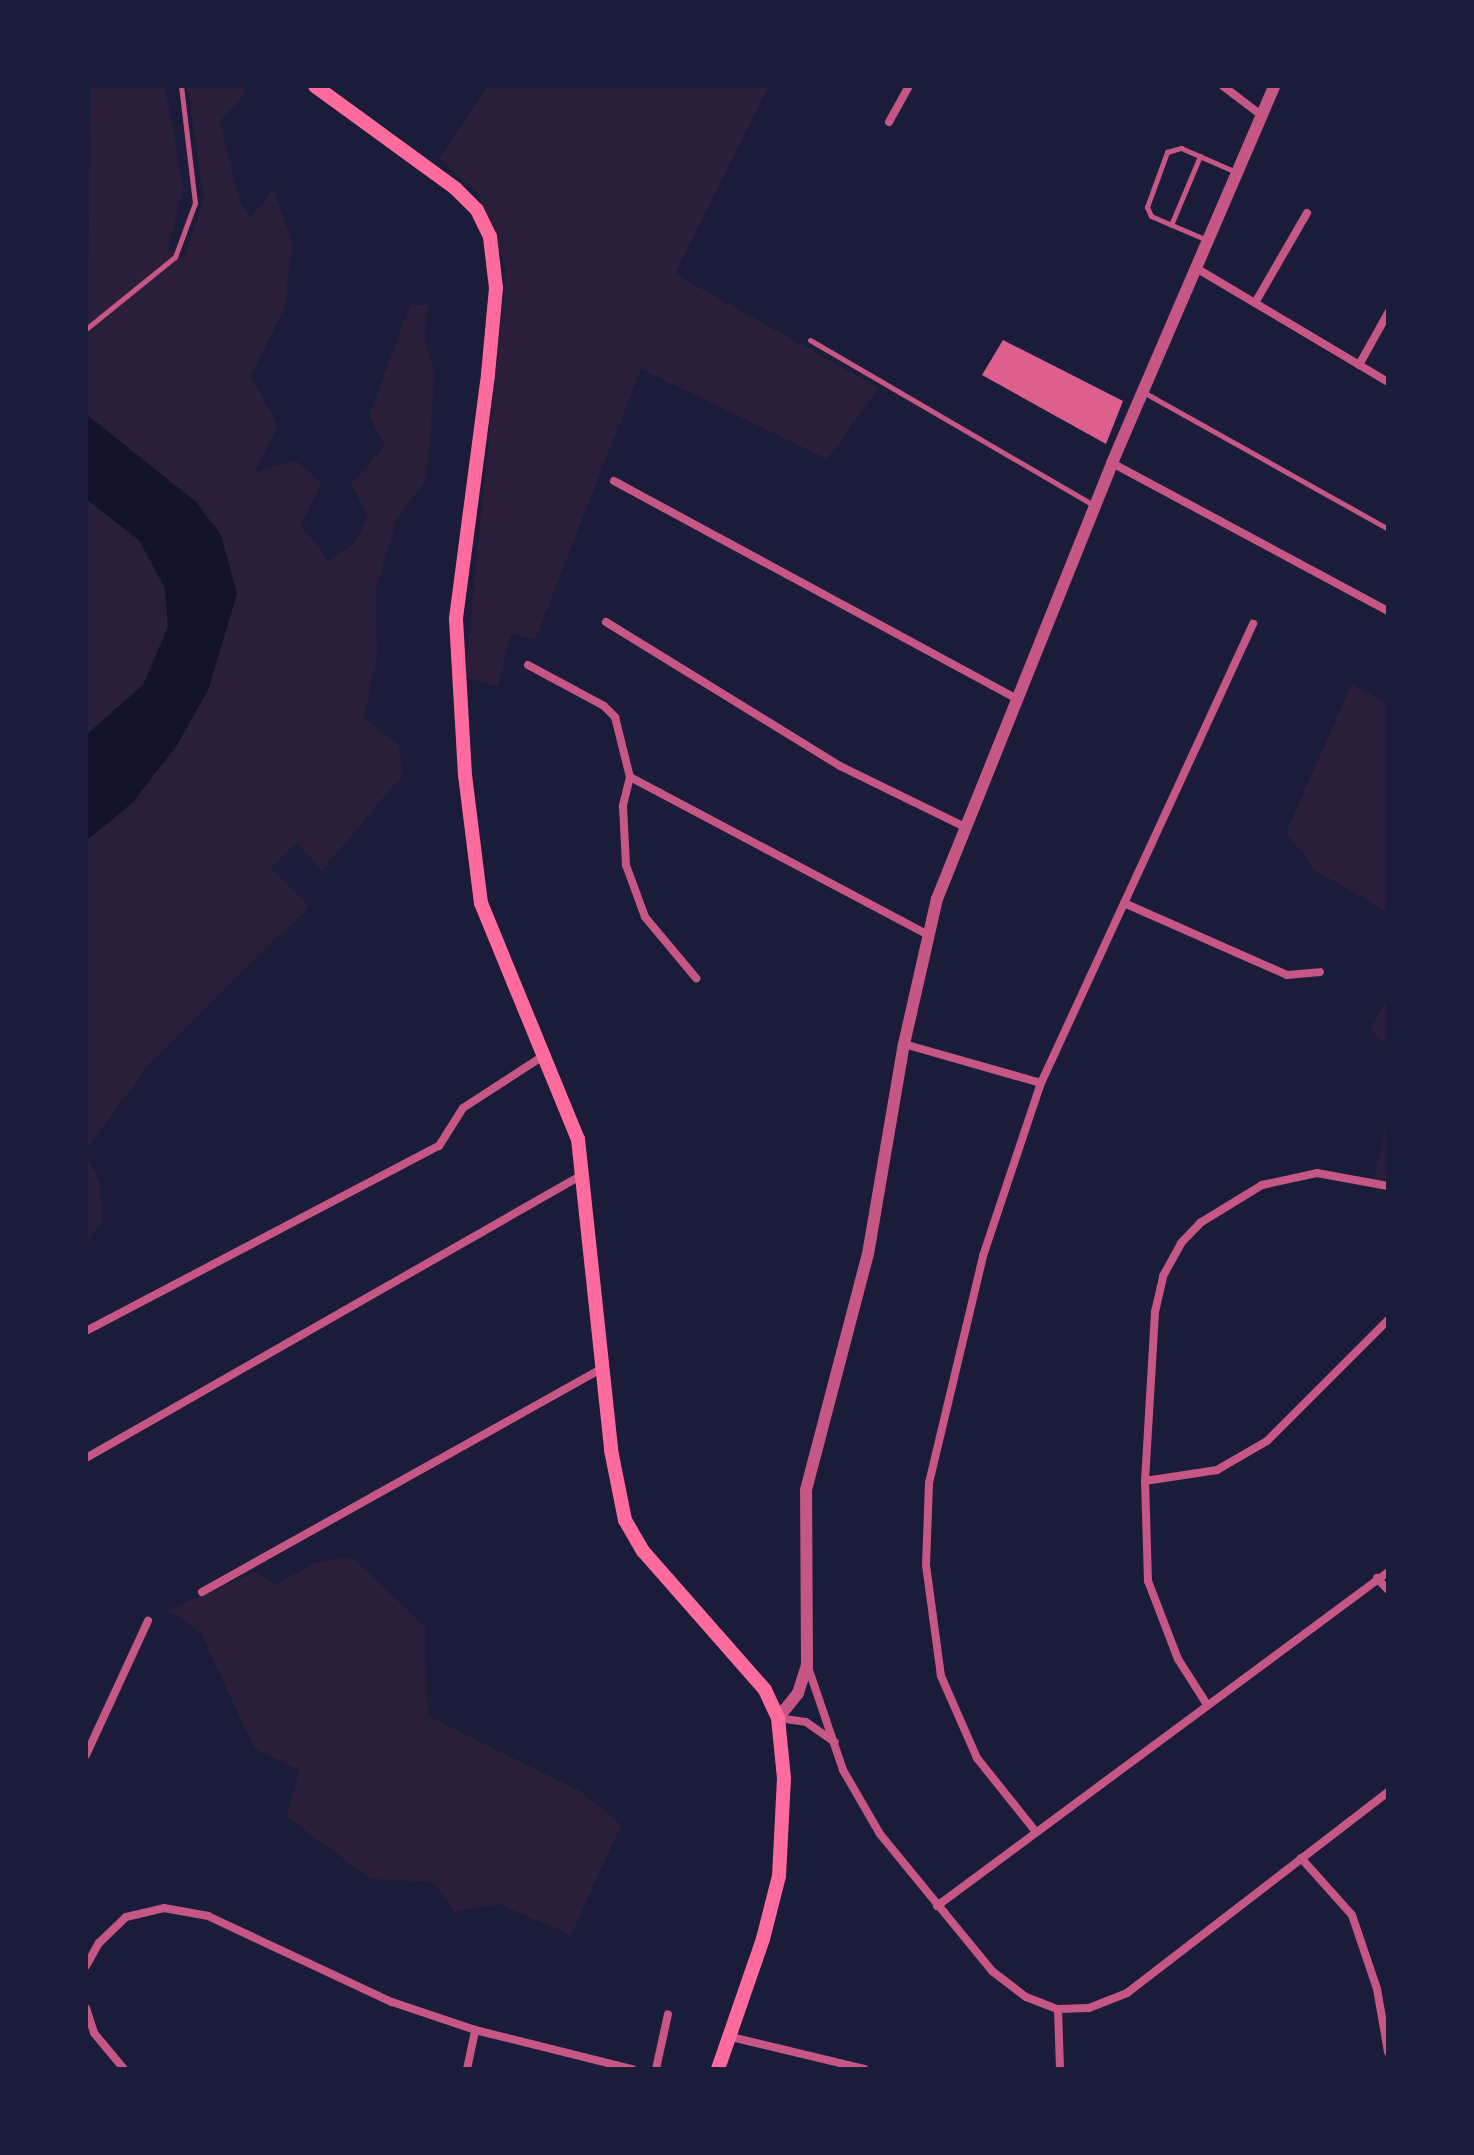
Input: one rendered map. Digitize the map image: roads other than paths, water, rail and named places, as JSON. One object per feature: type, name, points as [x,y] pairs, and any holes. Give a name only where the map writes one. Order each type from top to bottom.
[{"type":"main road","points":[[315,86],[455,188],[477,210],[490,237],[496,288],[456,619],[458,697],[481,903],[494,942],[546,1054],[585,1174],[601,1369],[625,1520],[643,1551],[765,1690],[778,1718],[784,1778],[779,1876],[731,2037],[718,2069]]},
{"type":"street","points":[[889,122],[909,86]]},
{"type":"street","points":[[1223,86],[1261,115]]},
{"type":"street","points":[[778,1718],[798,1693],[807,1666],[806,1490],[868,1254],[904,1044],[928,935],[963,826],[1019,700],[1112,463],[1274,86]]},
{"type":"street","points":[[1255,303],[1307,213]]},
{"type":"street","points":[[1196,268],[1388,382]]},
{"type":"street","points":[[1359,365],[1388,313]]},
{"type":"street","points":[[1112,463],[1388,611]]},
{"type":"street","points":[[614,481],[1019,700]]},
{"type":"street","points":[[606,622],[840,766],[963,826]]},
{"type":"street","points":[[1036,1832],[977,1758],[941,1676],[926,1565],[929,1483],[979,1271],[1041,1083],[1253,624]]},
{"type":"street","points":[[528,665],[604,706],[615,717],[630,777],[623,806],[626,865],[645,917],[696,978]]},
{"type":"street","points":[[630,777],[928,935]]},
{"type":"street","points":[[1124,903],[1287,975],[1320,972]]},
{"type":"street","points":[[904,1044],[1041,1083]]},
{"type":"street","points":[[86,1331],[439,1146],[463,1108],[546,1054]]},
{"type":"street","points":[[1206,1703],[1178,1659],[1148,1581],[1145,1481],[1155,1312],[1163,1276],[1181,1243],[1200,1223],[1228,1202],[1290,1177],[1317,1173],[1388,1186]]},
{"type":"street","points":[[86,1458],[585,1174]]},
{"type":"street","points":[[1145,1481],[1217,1470],[1267,1441],[1388,1320]]},
{"type":"street","points":[[202,1592],[601,1369]]},
{"type":"street","points":[[937,1906],[1206,1703],[1388,1572]]},
{"type":"street","points":[[1377,1578],[1388,1590]]},
{"type":"street","points":[[86,1755],[148,1621]]},
{"type":"street","points":[[807,1666],[843,1770],[880,1834],[992,1971],[1026,1997],[1058,2009],[1089,2008],[1127,1993],[1388,1792]]},
{"type":"street","points":[[778,1718],[806,1722],[835,1743]]},
{"type":"street","points":[[1301,1858],[1352,1915],[1377,1989],[1388,2052]]},
{"type":"street","points":[[86,1966],[99,1943],[126,1917],[164,1908],[208,1916],[392,2002],[475,2030],[632,2069]]},
{"type":"street","points":[[86,2008],[94,2033],[124,2069]]},
{"type":"street","points":[[1058,2009],[1060,2069]]},
{"type":"street","points":[[656,2069],[668,2014]]},
{"type":"street","points":[[467,2069],[475,2030]]},
{"type":"street","points":[[731,2037],[864,2069]]},
{"type":"lane","points":[[86,329],[175,257],[195,203],[181,86]]},
{"type":"lane","points":[[1208,241],[1151,216],[1147,207],[1167,152],[1181,148],[1237,173]]},
{"type":"lane","points":[[1171,225],[1200,156]]},
{"type":"lane","points":[[810,340],[1095,506]]},
{"type":"lane","points":[[1144,392],[1388,529]]}]
